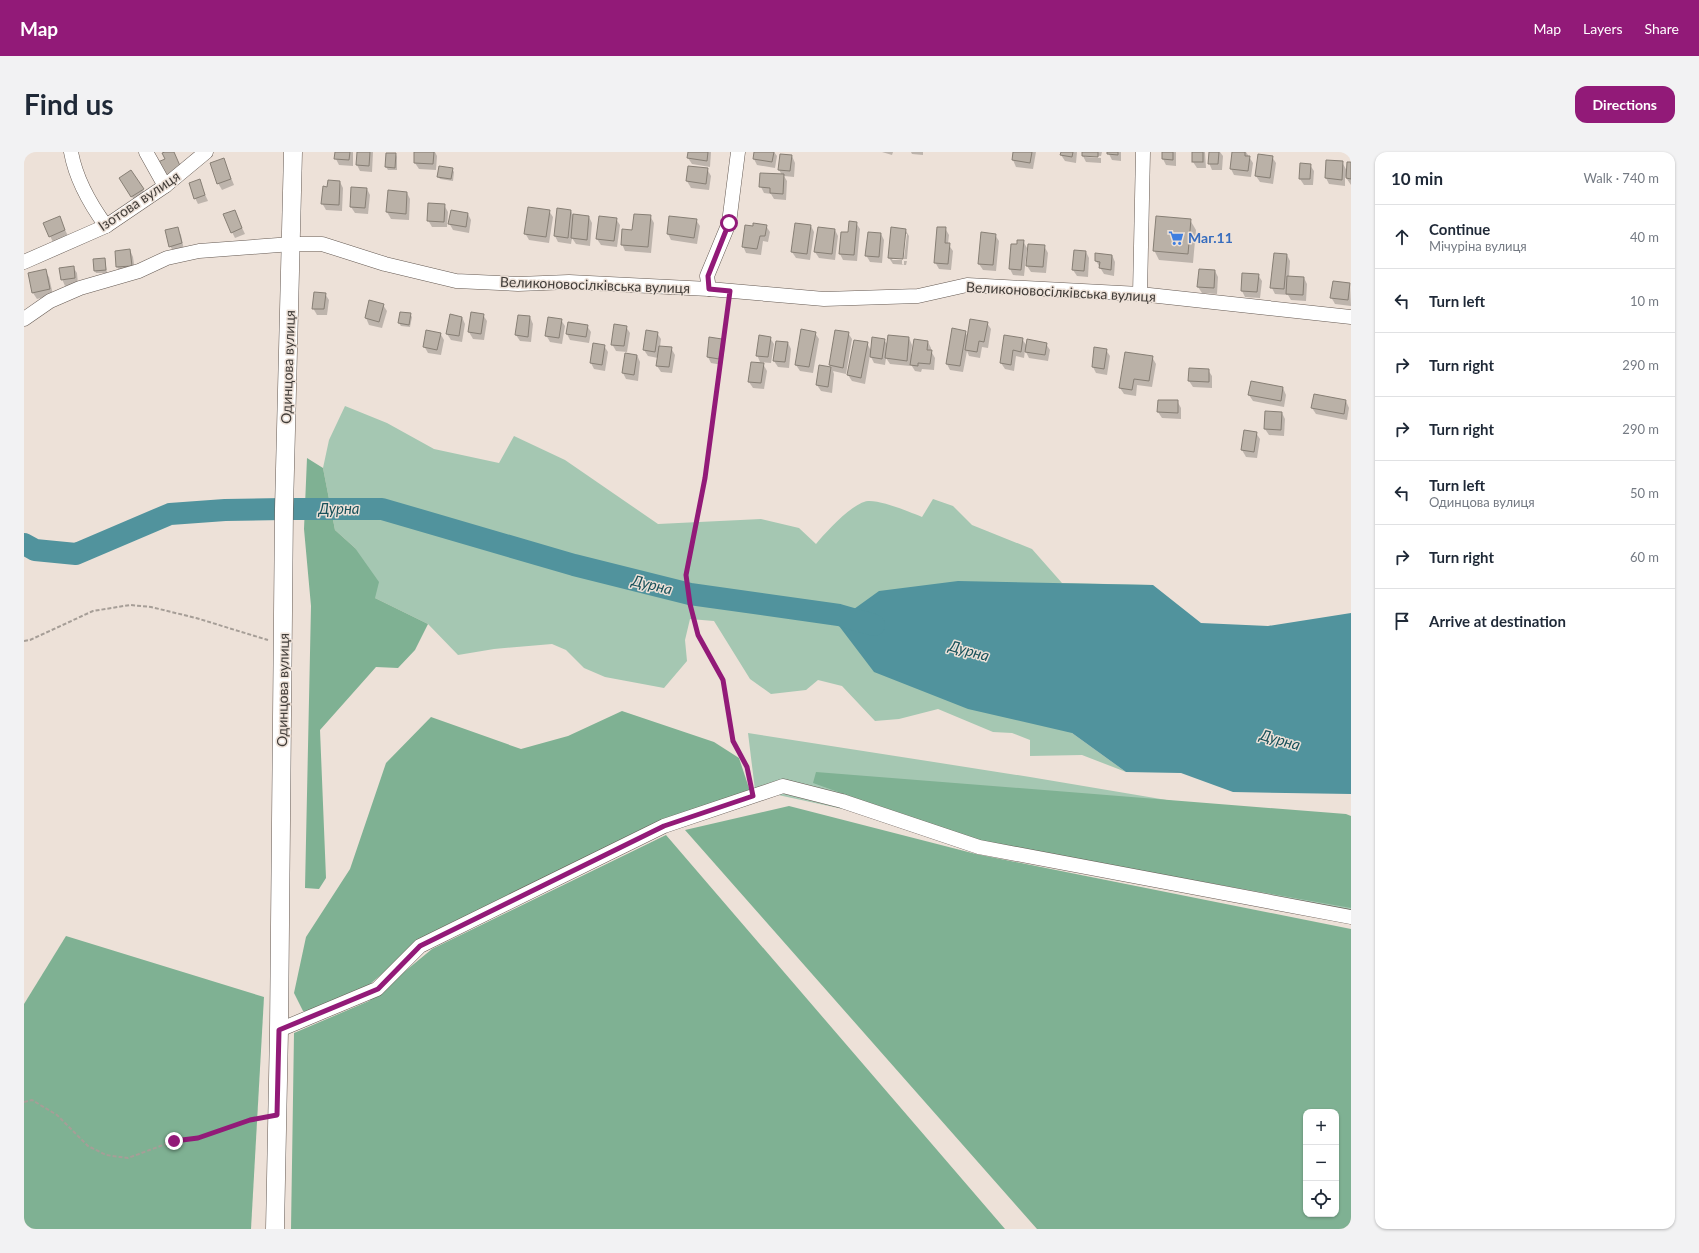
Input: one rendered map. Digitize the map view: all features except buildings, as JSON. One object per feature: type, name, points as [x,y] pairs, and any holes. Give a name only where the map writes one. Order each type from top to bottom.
[{"type":"main road","name":"Одинцова вулиця","points":[[275,1229],[279,1030],[284,509],[292,244],[293,152]]},
{"type":"street","points":[[71,152],[74,166],[89,202],[106,226]]},
{"type":"street","points":[[146,152],[165,186]]},
{"type":"street","name":"Ізотова вулиця","points":[[24,262],[106,226],[165,186],[206,152]]},
{"type":"street","points":[[709,289],[708,276],[729,223],[738,152]]},
{"type":"street","points":[[1140,294],[1143,152]]},
{"type":"street","name":"Великоновосілківська вулиця","points":[[24,319],[50,301],[80,288],[139,271],[168,258],[199,251],[292,244],[322,244],[385,264],[456,281],[518,284],[569,282],[709,289],[832,299],[918,296],[967,285],[1140,294],[1351,317]]},
{"type":"street","points":[[279,1030],[378,989],[420,946],[664,826],[783,786],[842,802],[979,847],[1351,917]]},
{"type":"path","points":[[730,291],[705,478],[686,575],[690,604],[698,635],[723,680],[733,741],[747,767],[753,796]]},
{"type":"path","points":[[24,641],[30,640],[93,611],[130,606],[151,607],[239,630],[263,639],[283,642]]},
{"type":"path","points":[[24,1102],[32,1100],[57,1115],[88,1146],[106,1155],[128,1158],[174,1141],[198,1138],[250,1120],[277,1115]]},
{"type":"green space","points":[[345,406],[387,423],[434,449],[499,463],[514,436],[565,460],[658,524],[761,519],[799,528],[816,544],[847,512],[862,503],[868,501],[880,502],[922,517],[933,499],[953,506],[972,525],[1032,549],[1062,583],[1153,585],[1072,733],[1126,772],[1082,755],[1030,756],[1030,740],[1012,733],[993,732],[938,709],[899,719],[875,721],[842,686],[818,680],[806,690],[771,694],[750,679],[714,621],[690,619],[685,640],[687,661],[664,688],[605,677],[584,668],[566,650],[552,644],[494,649],[458,655],[428,624],[375,598],[355,548],[335,530],[323,468],[329,440]]},
{"type":"green space","points":[[307,458],[323,468],[335,530],[355,548],[379,582],[375,598],[428,624],[415,650],[398,668],[376,667],[320,730],[326,878],[319,889],[305,888],[311,606],[304,529]]},
{"type":"green space","points":[[622,711],[714,742],[739,758],[750,791],[425,937],[362,991],[313,1014],[303,1011],[294,993],[306,937],[350,869],[386,763],[431,717],[521,749],[568,736]]},
{"type":"green space","points":[[748,733],[1030,777],[1232,811],[1351,822],[1351,919],[755,790]]},
{"type":"green space","points":[[816,772],[1346,814],[1351,816],[1351,908],[978,842],[813,783]]},
{"type":"green space","points":[[789,806],[976,854],[1351,929],[1351,1229],[1037,1229],[685,830]]},
{"type":"green space","points":[[666,835],[1005,1229],[291,1229],[294,1033],[369,1001],[432,949]]},
{"type":"green space","points":[[66,936],[264,997],[251,1229],[24,1229],[24,1004]]},
{"type":"water","points":[[958,581],[1153,585],[1201,623],[1268,626],[1351,613],[1351,794],[1233,792],[1181,773],[1126,772],[1072,733],[968,709],[874,672],[836,622],[879,591]]},
{"type":"waterway","name":"Дурна","points":[[24,544],[35,550],[76,554],[170,514],[225,510],[382,509],[574,565],[690,594],[839,615],[874,625]]},
{"type":"place","name":"Маг.11","points":[[1176,238]]},
{"type":"route","points":[[174,1141],[198,1138],[250,1120],[277,1115],[279,1030],[378,989],[420,946],[664,826],[753,796],[747,767],[733,741],[723,680],[698,635],[690,604],[686,575],[705,478],[730,291],[709,289],[708,276],[729,223]]}]
